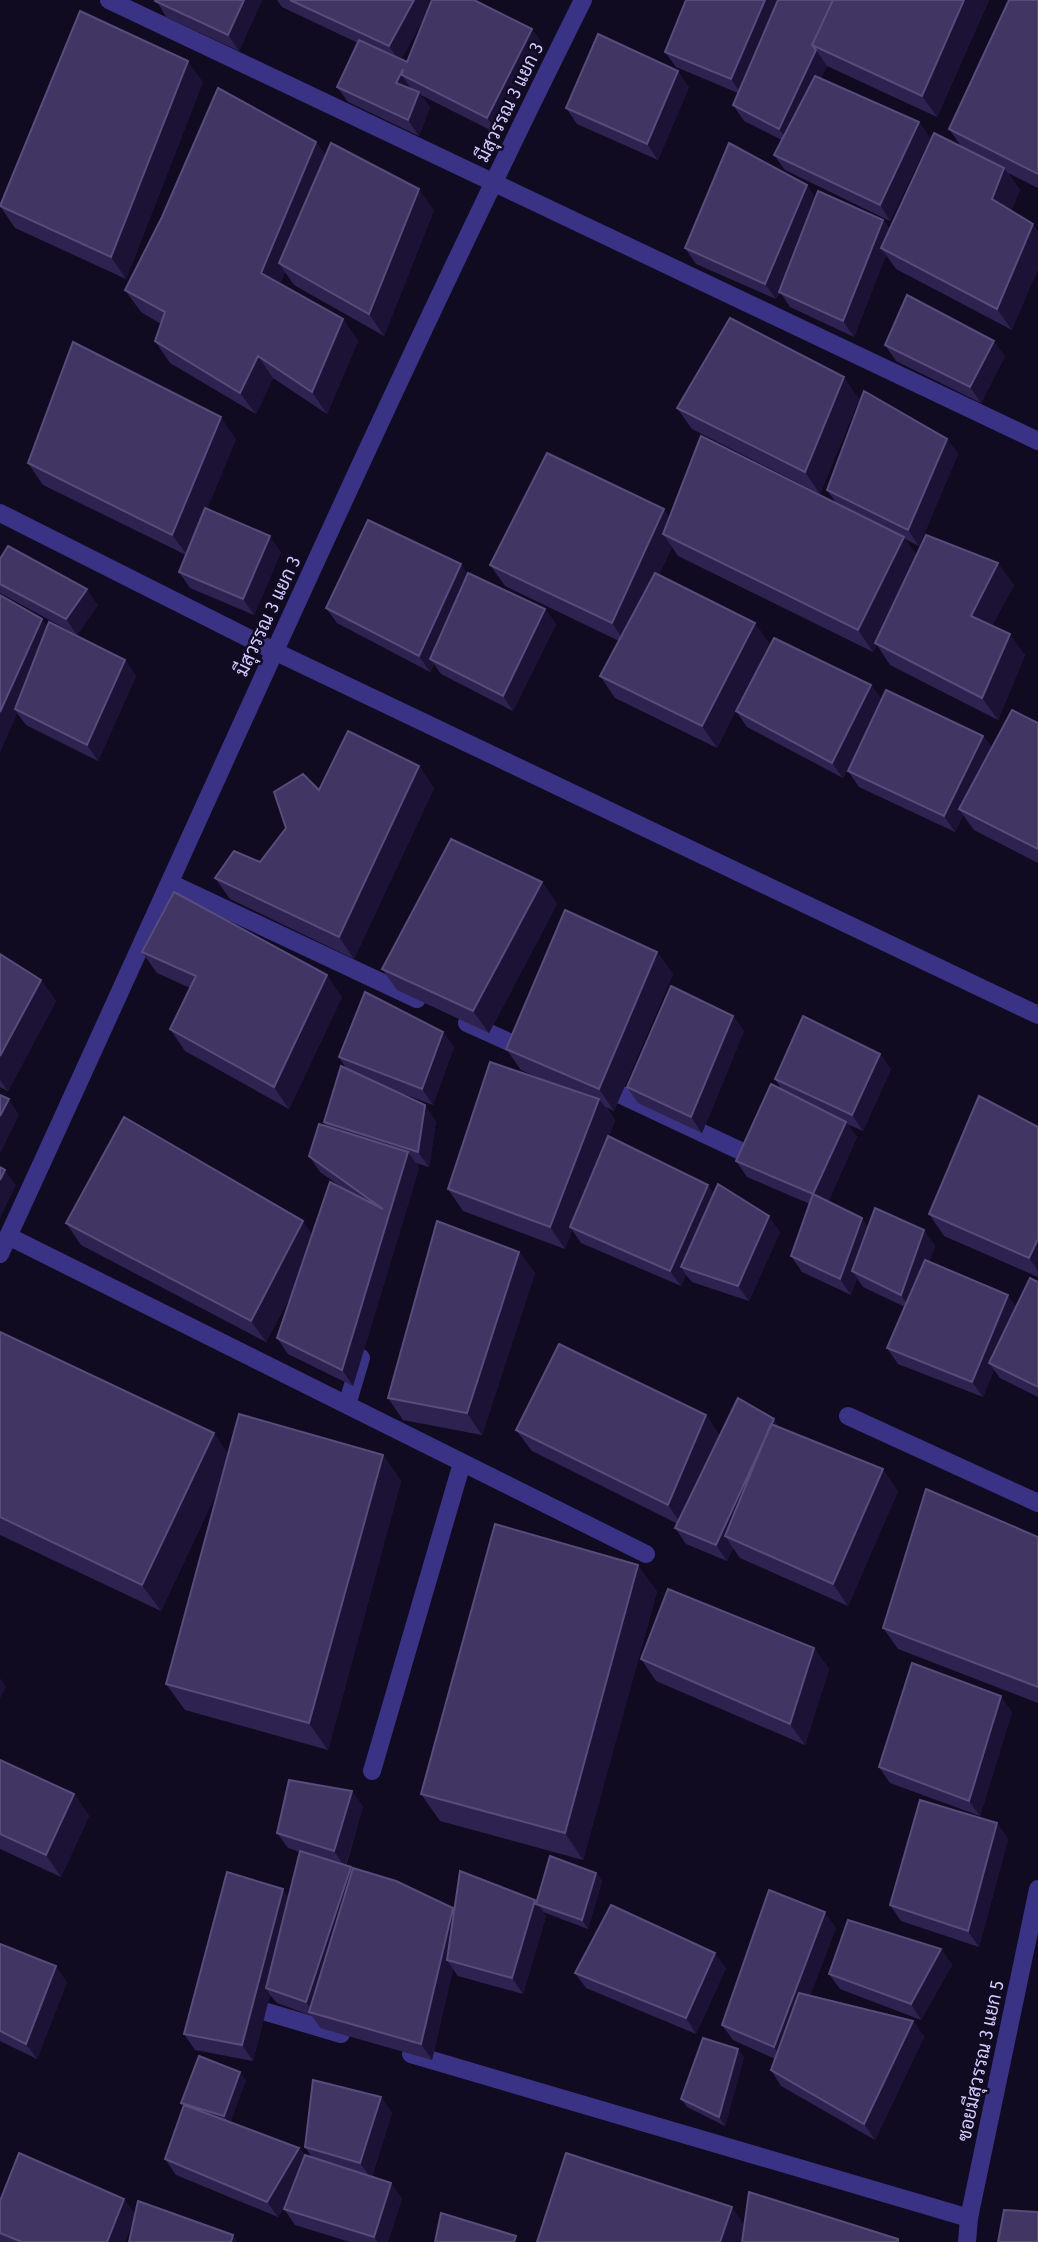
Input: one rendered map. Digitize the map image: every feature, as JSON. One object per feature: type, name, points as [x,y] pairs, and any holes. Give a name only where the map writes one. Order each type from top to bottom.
[{"type":"street","points":[[109,0],[1038,442]]},
{"type":"street","name":"มีสุวรรณ 3 แยก 3","points":[[0,1254],[274,651],[493,182],[583,0]]},
{"type":"street","points":[[0,513],[274,651],[1038,1015]]},
{"type":"street","points":[[170,883],[432,1006]]},
{"type":"street","points":[[454,1017],[551,1062]]},
{"type":"street","points":[[588,1079],[775,1167]]},
{"type":"street","points":[[8,1236],[646,1554]]},
{"type":"street","points":[[347,1405],[365,1346]]},
{"type":"street","points":[[848,1416],[1038,1503]]},
{"type":"street","points":[[372,1771],[462,1463]]},
{"type":"street","name":"ซอยมีสุวรรณ 3 แยก 5","points":[[967,2242],[969,2218],[1038,1889]]},
{"type":"street","points":[[223,1999],[356,2038]]},
{"type":"street","points":[[394,2049],[969,2218]]},
{"type":"building","points":[[156,0],[244,0],[228,35]]},
{"type":"building","points":[[290,0],[414,0],[389,46]]},
{"type":"building","points":[[432,0],[474,0],[532,29],[487,118],[402,75],[403,69],[396,83],[419,92],[408,120],[337,87],[359,40],[407,62]]},
{"type":"building","points":[[686,0],[765,0],[731,79],[665,52]]},
{"type":"building","points":[[778,0],[833,0],[812,45],[816,50],[779,129],[733,105]]},
{"type":"building","points":[[833,0],[964,0],[922,96],[812,45]]},
{"type":"building","points":[[1009,0],[1038,0],[1038,174],[949,129]]},
{"type":"building","points":[[80,11],[188,61],[111,257],[0,206]]},
{"type":"building","points":[[598,34],[678,71],[647,144],[566,108]]},
{"type":"building","points":[[815,76],[919,122],[880,205],[774,155]]},
{"type":"building","points":[[218,88],[316,142],[261,273],[343,319],[312,392],[258,356],[240,393],[155,341],[165,312],[125,290],[162,217]]},
{"type":"building","points":[[934,133],[1004,168],[992,199],[1033,224],[997,309],[881,248]]},
{"type":"building","points":[[331,143],[419,189],[369,314],[279,263]]},
{"type":"building","points":[[729,143],[807,185],[765,284],[685,248]]},
{"type":"building","points":[[818,191],[883,220],[843,321],[779,292]]},
{"type":"building","points":[[907,295],[994,341],[970,387],[885,345]]},
{"type":"building","points":[[730,318],[844,377],[805,472],[677,408]]},
{"type":"building","points":[[73,342],[221,417],[172,535],[28,463]]},
{"type":"building","points":[[864,391],[947,439],[908,530],[827,490]]},
{"type":"building","points":[[701,436],[904,537],[858,630],[663,534]]},
{"type":"building","points":[[547,453],[664,509],[612,623],[490,565]]},
{"type":"building","points":[[205,508],[270,536],[243,599],[179,572]]},
{"type":"building","points":[[368,520],[461,564],[419,656],[326,608]]},
{"type":"building","points":[[926,535],[998,563],[971,616],[1010,634],[982,698],[875,643]]},
{"type":"building","points":[[8,546],[87,589],[66,619],[0,584],[0,559]]},
{"type":"building","points":[[468,573],[545,609],[503,696],[430,659]]},
{"type":"building","points":[[655,573],[755,623],[702,726],[600,676]]},
{"type":"building","points":[[0,595],[42,619],[0,712]]},
{"type":"building","points":[[49,622],[125,660],[87,745],[15,709]]},
{"type":"building","points":[[774,638],[871,685],[832,763],[736,711]]},
{"type":"building","points":[[886,690],[983,736],[944,816],[848,771]]},
{"type":"building","points":[[1012,710],[1038,723],[1038,849],[959,809]]},
{"type":"building","points":[[348,731],[419,766],[339,937],[215,878],[234,851],[260,862],[286,828],[274,792],[303,774],[319,790]]},
{"type":"building","points":[[451,839],[542,882],[473,1011],[382,969]]},
{"type":"building","points":[[174,892],[327,975],[274,1087],[170,1029],[196,976],[142,952]]},
{"type":"building","points":[[565,910],[657,952],[599,1089],[506,1049]]},
{"type":"building","points":[[0,954],[41,980],[0,1056]]},
{"type":"building","points":[[671,986],[733,1016],[691,1117],[627,1087]]},
{"type":"building","points":[[365,992],[443,1032],[422,1089],[339,1057]]},
{"type":"building","points":[[803,1016],[880,1054],[852,1115],[775,1079]]},
{"type":"building","points":[[490,1062],[599,1099],[550,1227],[448,1189]]},
{"type":"building","points":[[341,1066],[425,1105],[418,1152],[324,1122]]},
{"type":"building","points":[[771,1084],[846,1122],[813,1194],[736,1161]]},
{"type":"building","points":[[0,1095],[9,1099],[0,1116]]},
{"type":"building","points":[[979,1096],[1038,1127],[1038,1239],[1029,1258],[929,1214]]},
{"type":"building","points":[[124,1117],[303,1221],[251,1321],[66,1223]]},
{"type":"building","points":[[319,1124],[408,1152],[342,1370],[277,1338],[330,1182],[383,1209],[309,1156]]},
{"type":"building","points":[[608,1136],[708,1185],[670,1271],[570,1227]]},
{"type":"building","points":[[0,1167],[5,1170],[0,1180]]},
{"type":"building","points":[[718,1184],[769,1216],[738,1286],[681,1267]]},
{"type":"building","points":[[813,1194],[862,1218],[840,1279],[791,1256]]},
{"type":"building","points":[[875,1208],[924,1230],[901,1295],[852,1271]]},
{"type":"building","points":[[437,1221],[519,1252],[467,1413],[388,1398]]},
{"type":"building","points":[[925,1260],[1008,1295],[972,1382],[887,1348]]},
{"type":"building","points":[[1030,1278],[1038,1282],[1038,1387],[989,1363]]},
{"type":"building","points":[[0,1332],[214,1433],[142,1585],[0,1517]]},
{"type":"building","points":[[559,1344],[706,1415],[668,1505],[516,1430]]},
{"type":"building","points":[[738,1398],[774,1419],[716,1545],[675,1528]]},
{"type":"building","points":[[239,1414],[383,1455],[309,1723],[166,1684]]},
{"type":"building","points":[[771,1424],[883,1469],[833,1584],[725,1536]]},
{"type":"building","points":[[926,1489],[1038,1537],[1038,1687],[883,1628]]},
{"type":"building","points":[[495,1524],[638,1565],[565,1833],[421,1794]]},
{"type":"building","points":[[668,1589],[814,1648],[790,1724],[641,1659]]},
{"type":"building","points":[[912,1663],[1001,1696],[969,1801],[879,1767]]},
{"type":"building","points":[[0,1760],[74,1794],[46,1855],[0,1834]]},
{"type":"building","points":[[289,1780],[352,1791],[334,1851],[277,1833]]},
{"type":"building","points":[[920,1800],[997,1823],[968,1931],[890,1905]]},
{"type":"building","points":[[300,1851],[351,1867],[306,2002],[266,1988]]},
{"type":"building","points":[[550,1856],[596,1873],[582,1920],[536,1904]]},
{"type":"building","points":[[353,1868],[396,1881],[453,1908],[421,2044],[309,2012]]},
{"type":"building","points":[[460,1871],[535,1900],[512,1978],[447,1960]]},
{"type":"building","points":[[227,1872],[283,1889],[242,2045],[184,2034]]},
{"type":"building","points":[[769,1890],[825,1912],[774,2047],[722,2025]]},
{"type":"building","points":[[611,1905],[715,1953],[686,2018],[575,1973]]},
{"type":"building","points":[[848,1920],[941,1949],[911,2004],[829,1974]]},
{"type":"building","points":[[0,1944],[56,1966],[26,2044],[0,2031]]},
{"type":"building","points":[[799,1993],[913,2021],[864,2124],[771,2070]]},
{"type":"building","points":[[703,2038],[738,2049],[719,2117],[681,2099]]},
{"type":"building","points":[[199,2056],[240,2072],[224,2116],[181,2103]]},
{"type":"building","points":[[313,2080],[381,2097],[360,2163],[305,2147]]},
{"type":"building","points":[[184,2105],[299,2148],[267,2202],[165,2159]]},
{"type":"building","points":[[19,2153],[124,2199],[107,2242],[22,2242],[0,2233],[0,2201]]},
{"type":"building","points":[[566,2153],[732,2207],[720,2242],[537,2242]]},
{"type":"building","points":[[305,2155],[391,2183],[374,2237],[284,2209]]},
{"type":"building","points":[[749,2192],[898,2239],[898,2242],[742,2242]]},
{"type":"building","points":[[138,2201],[233,2235],[231,2242],[129,2242]]},
{"type":"building","points":[[1004,2210],[1038,2212],[1038,2242],[998,2242]]},
{"type":"building","points":[[441,2213],[516,2236],[514,2242],[435,2242]]}]
